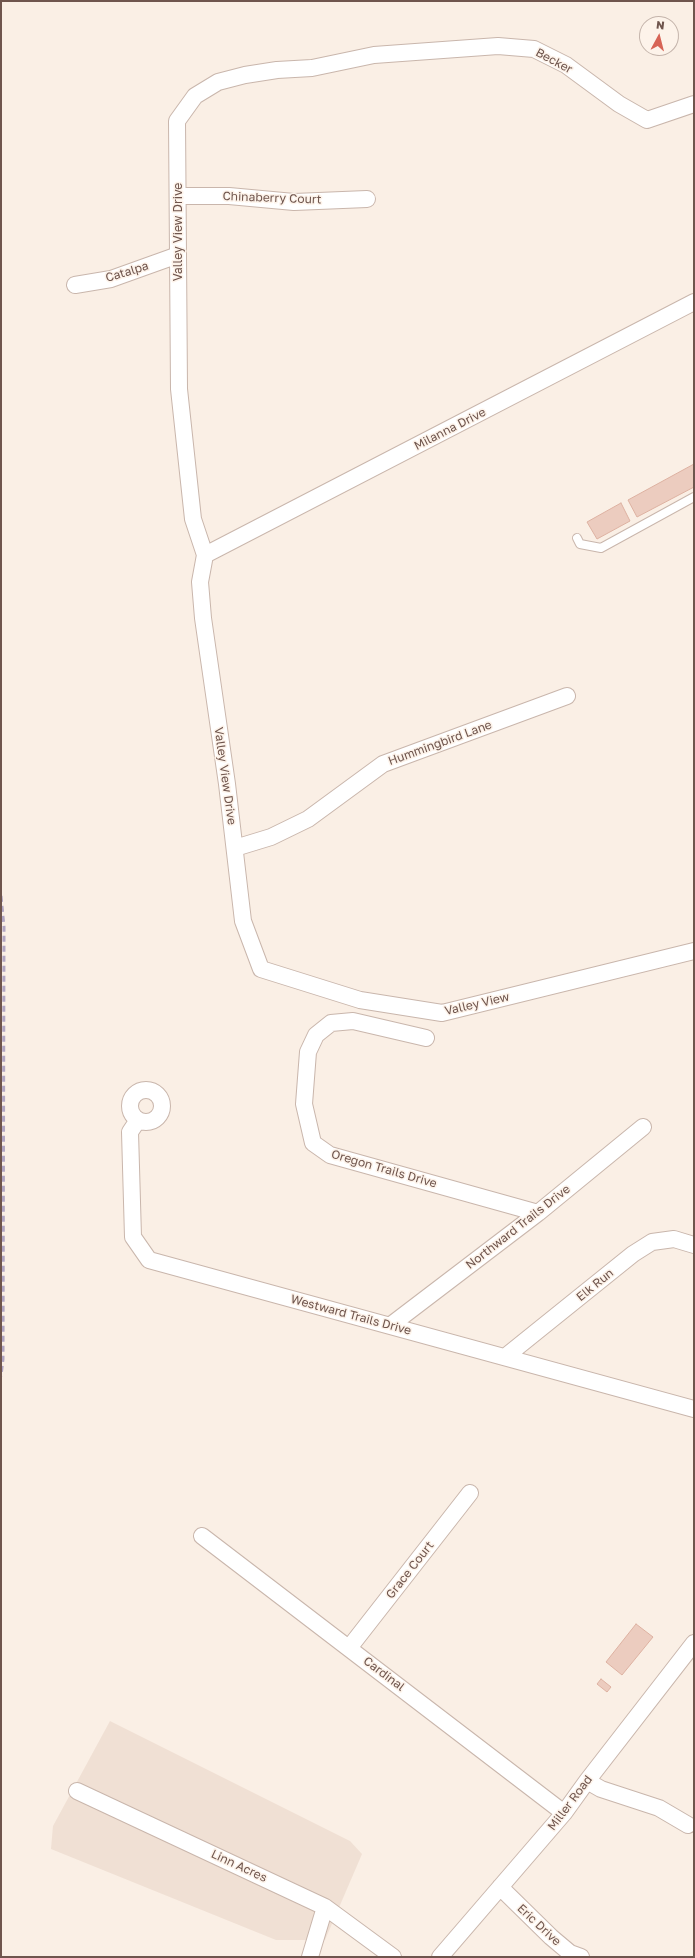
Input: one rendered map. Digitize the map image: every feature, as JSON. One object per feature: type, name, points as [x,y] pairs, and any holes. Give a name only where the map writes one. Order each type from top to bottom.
[{"type":"street","name":"Becker","points":[[374,55],[498,46],[534,49],[566,65],[619,104],[647,120],[694,104]]},
{"type":"street","name":"Valley View Drive","points":[[261,969],[243,921],[235,848],[200,582],[205,555],[193,519],[179,389],[178,121],[195,96],[218,82],[245,75],[277,70],[312,68],[374,55]]},
{"type":"street","name":"Chinaberry Court","points":[[178,196],[229,196],[294,202],[367,199]]},
{"type":"street","name":"Catalpa","points":[[75,286],[111,279],[178,255]]},
{"type":"street","name":"Milanna Drive","points":[[205,555],[694,302]]},
{"type":"street","name":"Hummingbird Lane","points":[[235,848],[271,837],[308,819],[383,764],[567,696]]},
{"type":"street","name":"Valley View","points":[[261,969],[360,1000],[442,1013],[694,951]]},
{"type":"street","name":"Oregon Trails Drive","points":[[426,1038],[353,1021],[331,1023],[316,1035],[308,1052],[304,1104],[314,1142],[330,1156],[538,1213]]},
{"type":"street","name":"Westward Trails Drive","points":[[138,1120],[130,1132],[133,1236],[148,1260],[391,1325],[694,1409]]},
{"type":"street","name":"Northward Trails Drive","points":[[391,1325],[538,1213],[643,1127]]},
{"type":"street","name":"Elk Run","points":[[505,1357],[634,1254],[652,1242],[674,1239],[694,1245]]},
{"type":"street","name":"Grace Court","points":[[349,1648],[470,1493]]},
{"type":"street","name":"Cardinal","points":[[202,1536],[564,1813]]},
{"type":"street","name":"Miller Road","points":[[440,1957],[564,1813],[694,1643]]},
{"type":"street","points":[[587,1781],[601,1789],[659,1808],[688,1825]]},
{"type":"street","name":"Linn Acres","points":[[77,1791],[326,1906],[393,1957]]},
{"type":"street","name":"Eric Drive","points":[[500,1887],[551,1937],[570,1953],[581,1957]]},
{"type":"street","points":[[310,1957],[326,1906]]},
{"type":"lane","points":[[577,538],[580,544],[600,548],[694,497]]},
{"type":"shaded area","points":[[110,1721],[350,1841],[362,1854],[325,1940],[276,1940],[51,1849],[53,1826]]},
{"type":"building","points":[[694,464],[694,487],[637,517],[628,500]]},
{"type":"building","points":[[621,503],[630,521],[597,539],[587,522]]},
{"type":"building","points":[[636,1624],[653,1637],[622,1675],[606,1662]]},
{"type":"building","points":[[601,1679],[611,1687],[607,1692],[597,1684]]},
{"type":"railway","points":[[1,896],[4,927],[3,1359],[1,1376]]}]
